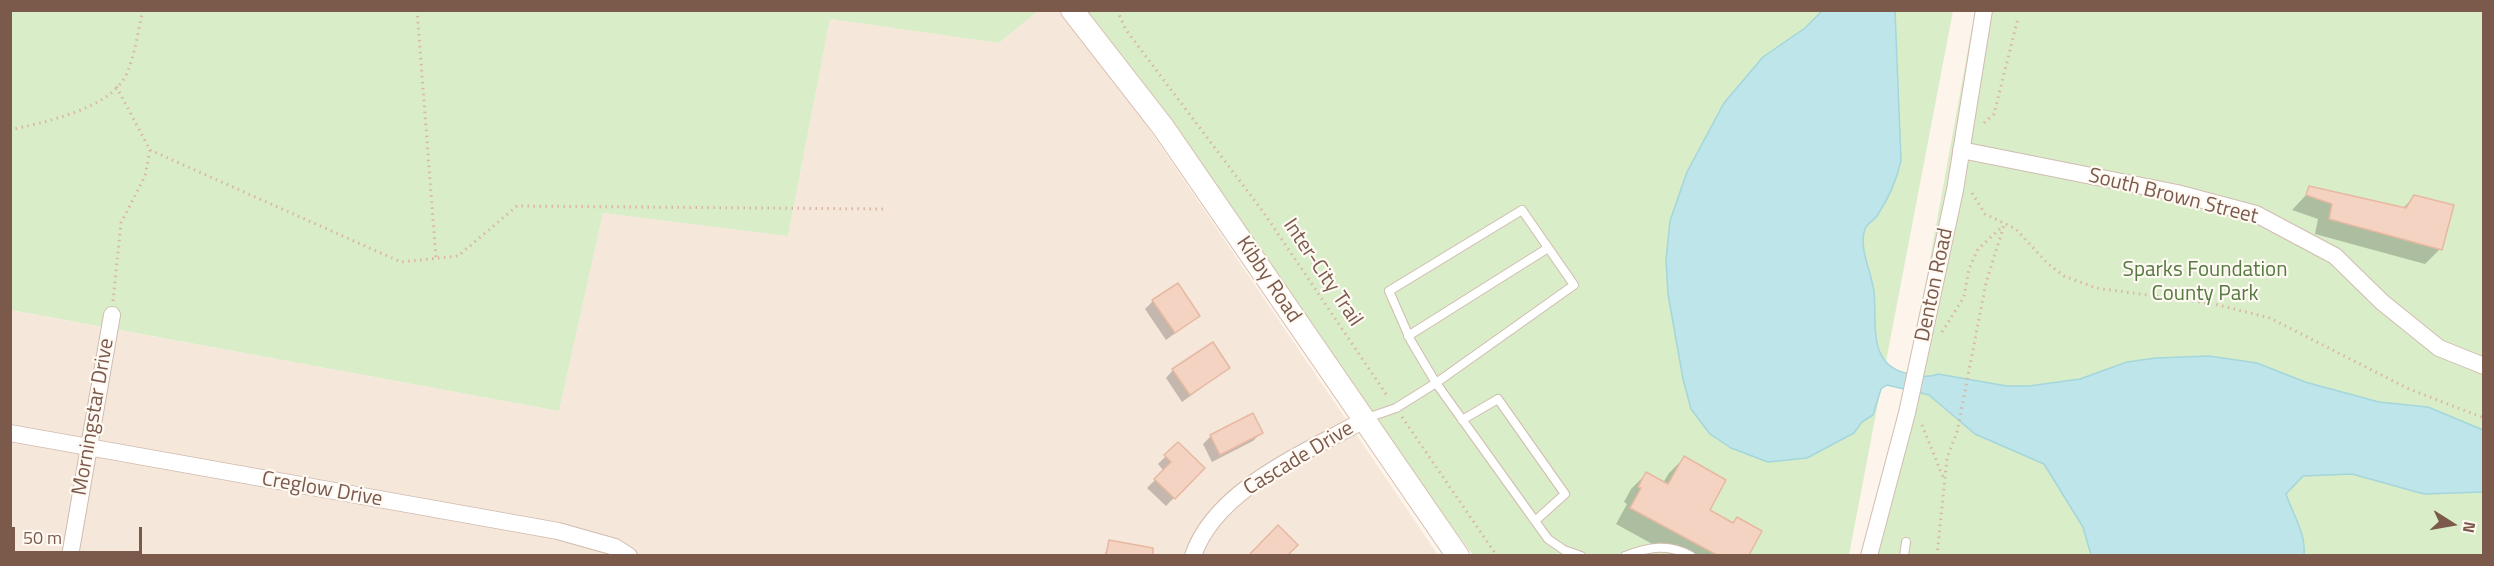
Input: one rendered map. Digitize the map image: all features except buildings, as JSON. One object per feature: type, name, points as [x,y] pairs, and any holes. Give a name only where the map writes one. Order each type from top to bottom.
[{"type":"main road","name":"Kibby Road","points":[[1072,10],[1163,127],[1458,555]]},
{"type":"street","name":"Denton Road","points":[[1869,555],[1908,408],[1929,344],[1984,10]]},
{"type":"street","name":"South Brown Street","points":[[1961,150],[2177,193],[2256,214],[2335,256],[2382,302],[2439,348],[2484,366]]},
{"type":"street","name":"Morningstar Drive","points":[[70,555],[112,315]]},
{"type":"street","name":"Cascade Drive","points":[[1193,555],[1221,510],[1257,480],[1364,420]]},
{"type":"street","name":"Creglow Drive","points":[[10,433],[558,531],[615,547],[630,555]]},
{"type":"lane","points":[[1364,420],[1396,408],[1436,383],[1574,285],[1522,210],[1389,291],[1408,336],[1436,383],[1548,539],[1564,550],[1581,555]]},
{"type":"lane","points":[[1408,336],[1548,248]]},
{"type":"lane","points":[[1462,420],[1498,399],[1565,495],[1535,521]]},
{"type":"lane","points":[[1904,555],[1906,542]]},
{"type":"lane","points":[[1625,555],[1666,546],[1691,555]]},
{"type":"path","points":[[10,130],[58,119],[100,102],[126,75],[143,10]]},
{"type":"path","points":[[417,10],[436,258]]},
{"type":"path","name":"Inter-City Trail","points":[[1117,10],[1126,30],[1264,213],[1497,555]]},
{"type":"path","points":[[1978,128],[1994,114],[2018,18]]},
{"type":"path","points":[[116,86],[150,150],[401,262],[458,256],[517,206],[884,209]]},
{"type":"path","points":[[112,315],[122,223],[145,176],[150,150]]},
{"type":"path","points":[[1972,192],[1985,214],[2016,229],[2048,263],[2064,276],[2087,286],[2135,295],[2214,304],[2270,318],[2409,389],[2484,418]]},
{"type":"path","points":[[1929,344],[1964,297],[1969,269],[1978,249],[2004,225]]},
{"type":"path","points":[[1937,555],[1943,511],[1943,478],[1957,432],[1986,283],[2004,225]]},
{"type":"path","points":[[1921,423],[1943,478]]},
{"type":"shaded area","points":[[1038,11],[1069,11],[1438,555],[11,555],[10,310],[559,411],[603,213],[788,236],[830,19],[999,43]]},
{"type":"green space","points":[[10,11],[1038,11],[999,43],[830,19],[788,236],[603,213],[559,411],[11,310]]},
{"type":"green space","points":[[1071,11],[1953,11],[1849,555],[1473,555]]},
{"type":"green space","name":"Sparks Foundation County Park","points":[[1975,11],[2483,11],[2483,555],[1876,556]]},
{"type":"water","points":[[1823,10],[1895,11],[1901,161],[1889,196],[1877,216],[1866,227],[1863,236],[1864,252],[1874,292],[1877,343],[1887,363],[1897,370],[1918,375],[1938,374],[2007,386],[2029,386],[2080,379],[2127,362],[2156,358],[2209,356],[2257,363],[2305,382],[2379,402],[2428,407],[2483,430],[2483,492],[2424,494],[2352,474],[2303,476],[2286,494],[2301,532],[2304,555],[2091,555],[2083,527],[2044,464],[1975,434],[1929,395],[1887,385],[1881,389],[1873,415],[1862,422],[1854,433],[1807,458],[1768,462],[1731,448],[1710,434],[1691,409],[1683,379],[1668,294],[1666,260],[1670,221],[1687,172],[1724,103],[1763,57],[1805,28]]}]
